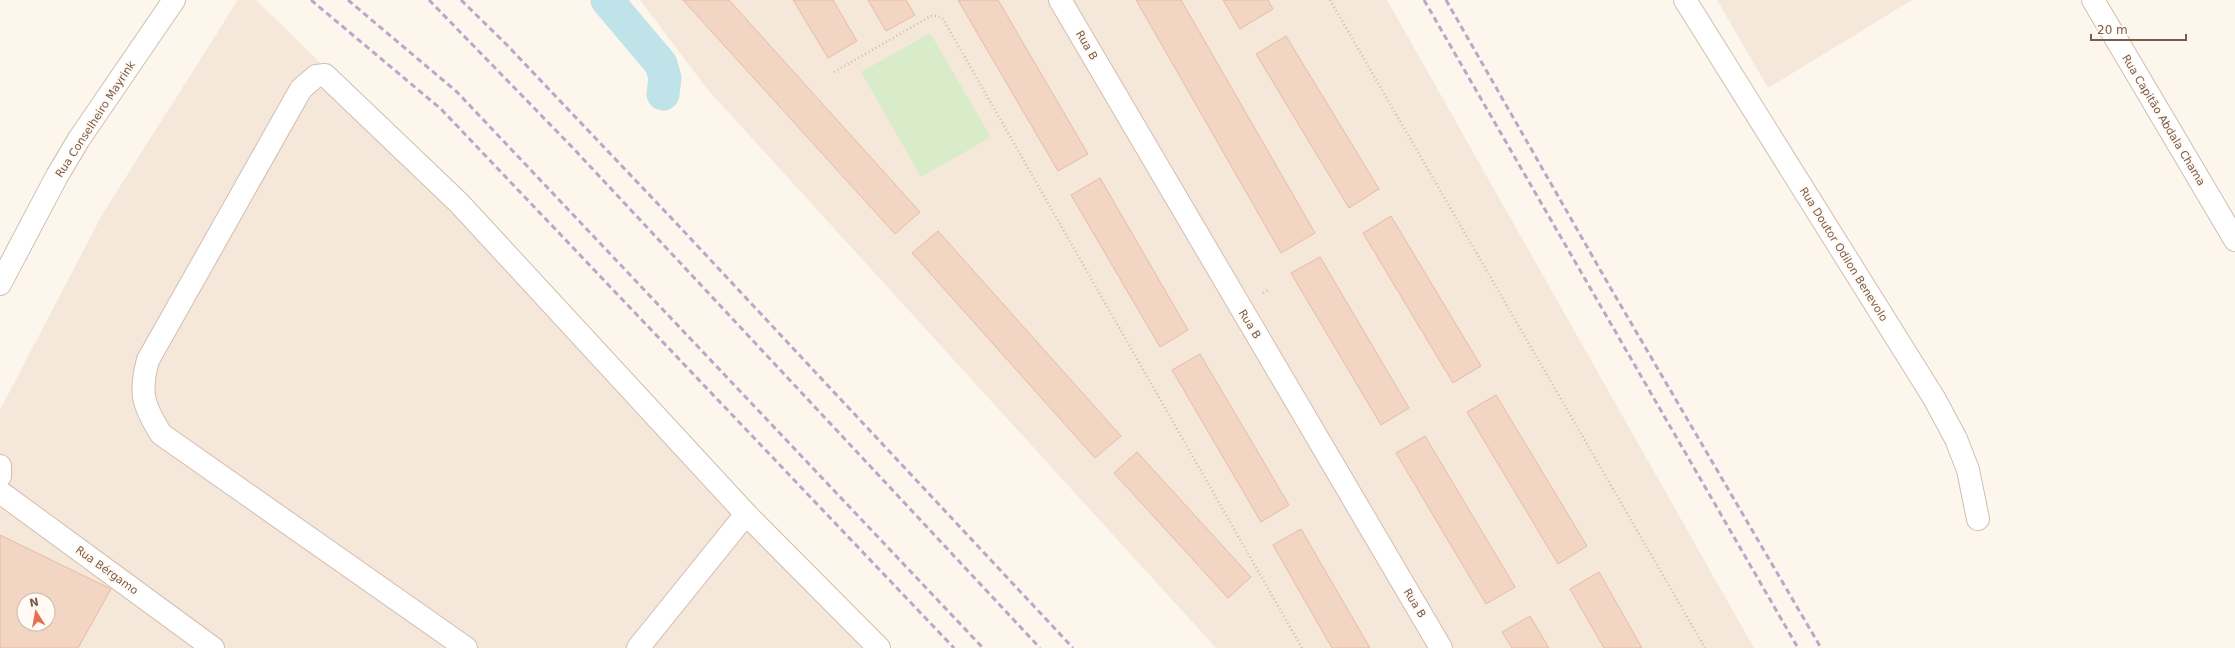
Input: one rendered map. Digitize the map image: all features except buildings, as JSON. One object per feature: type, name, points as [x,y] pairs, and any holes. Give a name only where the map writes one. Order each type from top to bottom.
[{"type":"street","name":"Rua Conselheiro Mayrink","points":[[0,284],[57,176],[79,139],[174,0]]},
{"type":"street","name":"Rua B","points":[[1060,0],[1441,648]]},
{"type":"street","name":"Rua Doutor Odilon Benevolo","points":[[1685,0],[1934,398],[1956,439],[1968,470],[1978,519]]},
{"type":"street","name":"Rua Capitão Abdala Chama","points":[[2093,0],[2235,240]]},
{"type":"street","points":[[466,648],[161,434],[150,415],[144,398],[142,381],[148,360],[301,89],[316,76],[325,75],[459,203],[746,514],[878,648]]},
{"type":"street","points":[[0,466],[0,476]]},
{"type":"street","name":"Rua Bérgamo","points":[[0,492],[213,648]]},
{"type":"street","points":[[638,648],[746,514]]},
{"type":"path","points":[[1330,0],[1705,648]]},
{"type":"path","points":[[834,72],[931,16],[938,16],[943,19],[1302,648]]},
{"type":"shaded area","points":[[238,0],[256,0],[460,200],[883,648],[0,648],[0,410],[103,213]]},
{"type":"shaded area","points":[[640,0],[1387,0],[1754,648],[1216,648],[708,90]]},
{"type":"shaded area","points":[[1717,0],[1912,0],[1768,88]]},
{"type":"green space","points":[[930,33],[991,137],[921,177],[861,72]]},
{"type":"waterway","points":[[607,0],[661,64],[665,78],[663,94]]},
{"type":"railway","points":[[311,0],[441,109],[954,648]]},
{"type":"railway","points":[[348,0],[457,92],[983,648]]},
{"type":"railway","points":[[429,0],[572,147],[1040,648]]},
{"type":"railway","points":[[461,0],[507,45],[676,223],[1073,648]]},
{"type":"railway","points":[[1424,0],[1798,648]]},
{"type":"railway","points":[[1446,0],[1610,287],[1821,648]]}]
